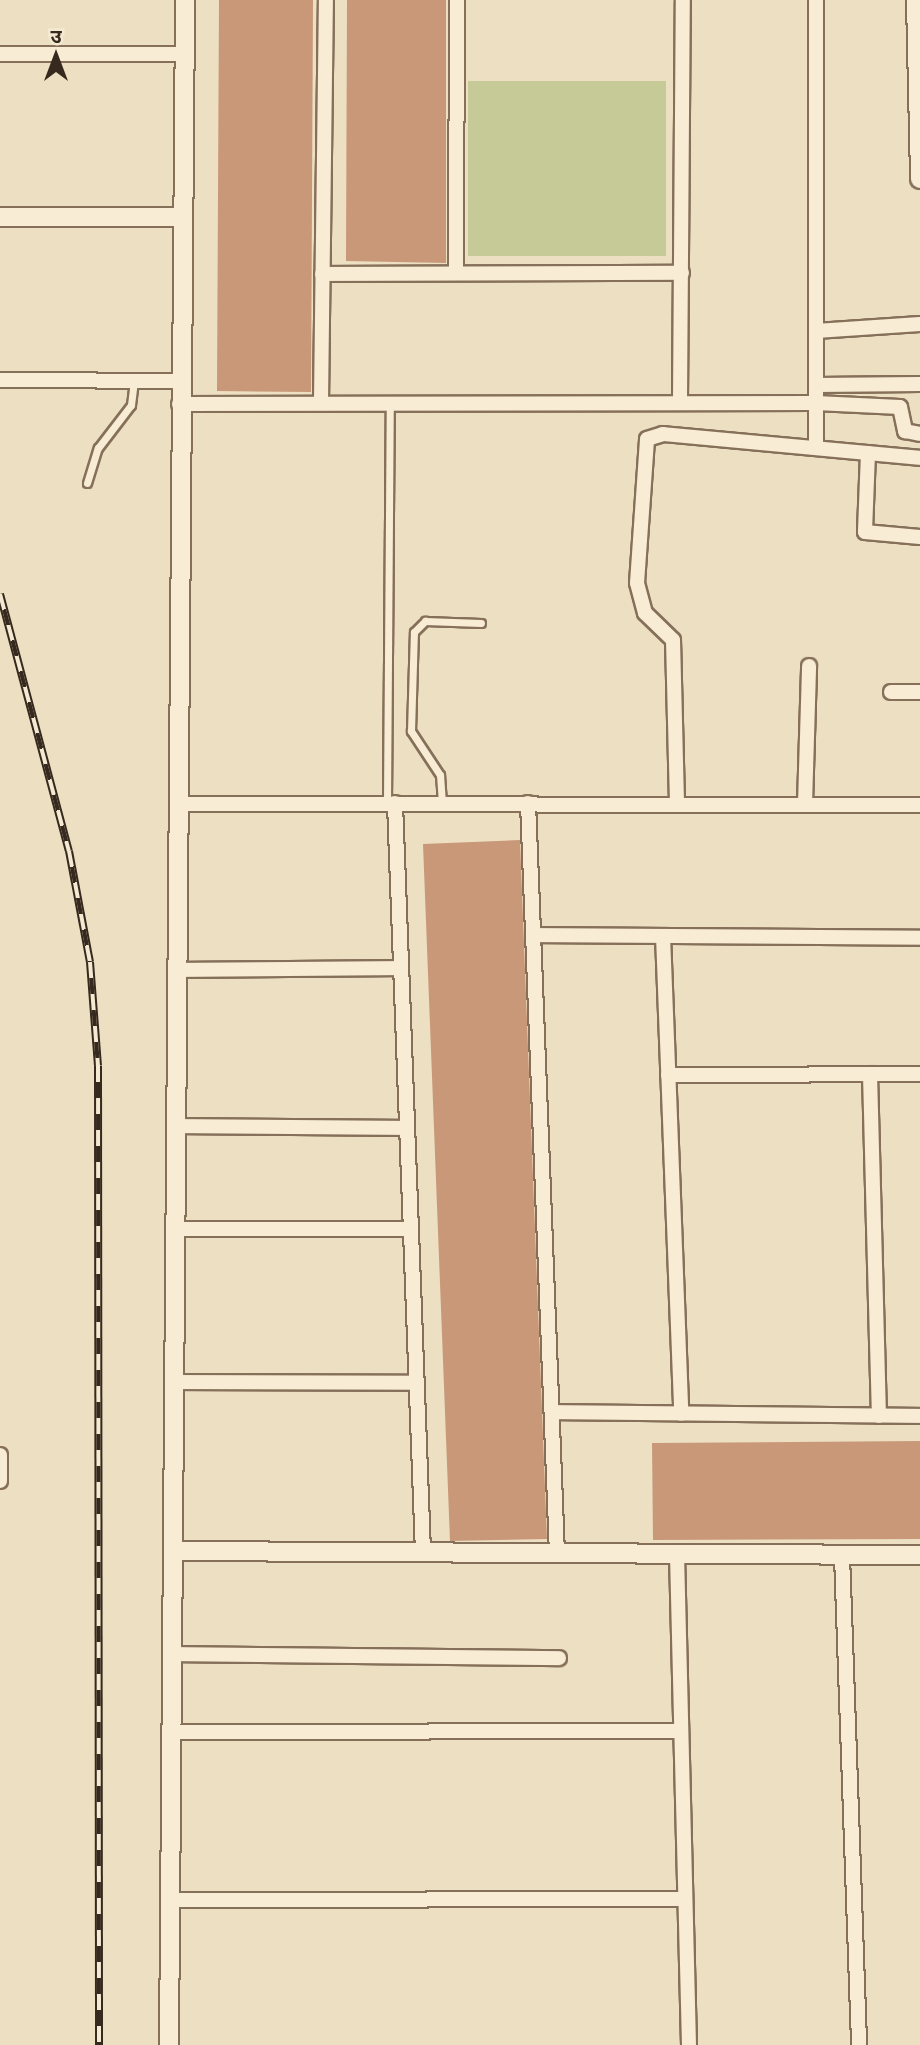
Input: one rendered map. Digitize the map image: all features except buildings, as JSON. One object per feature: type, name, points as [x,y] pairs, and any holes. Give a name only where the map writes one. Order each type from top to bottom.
[{"type":"street","points":[[169,2045],[185,0]]},
{"type":"street","points":[[321,402],[326,0]]},
{"type":"street","points":[[456,271],[457,0]]},
{"type":"street","points":[[680,401],[682,0]]},
{"type":"street","points":[[816,0],[816,447]]},
{"type":"street","points":[[916,0],[920,179]]},
{"type":"street","points":[[0,54],[184,54]]},
{"type":"street","points":[[0,217],[183,217]]},
{"type":"street","points":[[322,274],[456,271],[682,273]]},
{"type":"street","points":[[816,331],[920,324]]},
{"type":"street","points":[[0,380],[181,381]]},
{"type":"street","points":[[816,384],[920,384]]},
{"type":"street","points":[[180,404],[680,401],[816,403],[900,407],[905,431],[920,434]]},
{"type":"street","points":[[677,803],[673,640],[645,613],[638,595],[644,446],[657,434],[920,458]]},
{"type":"street","points":[[868,453],[864,532],[920,537]]},
{"type":"street","points":[[805,804],[809,666]]},
{"type":"street","points":[[891,692],[920,692]]},
{"type":"street","points":[[391,803],[401,968],[422,1553]]},
{"type":"street","points":[[528,803],[557,1553]]},
{"type":"street","points":[[177,804],[920,805]]},
{"type":"street","points":[[533,935],[920,938]]},
{"type":"street","points":[[663,936],[681,1413]]},
{"type":"street","points":[[177,970],[401,968]]},
{"type":"street","points":[[870,1074],[879,1416]]},
{"type":"street","points":[[668,1075],[920,1074]]},
{"type":"street","points":[[176,1125],[407,1128]]},
{"type":"street","points":[[175,1228],[411,1229]]},
{"type":"street","points":[[175,1382],[416,1383]]},
{"type":"street","points":[[552,1412],[920,1416]]},
{"type":"street","points":[[0,1455],[0,1480]]},
{"type":"street","points":[[173,1551],[920,1555]]},
{"type":"street","points":[[677,1554],[689,2045]]},
{"type":"street","points":[[842,1555],[859,2045]]},
{"type":"street","points":[[172,1654],[559,1658]]},
{"type":"street","points":[[172,1732],[681,1731]]},
{"type":"street","points":[[170,1900],[685,1899]]},
{"type":"lane","points":[[87,483],[98,448],[131,405],[134,381]]},
{"type":"lane","points":[[390,402],[391,803]]},
{"type":"lane","points":[[442,803],[439,775],[411,731],[414,632],[425,621],[481,623]]},
{"type":"green space","points":[[468,81],[666,81],[666,256],[468,256]]},
{"type":"railway","points":[[0,594],[69,851],[90,962],[98,1066],[99,2045]]}]
